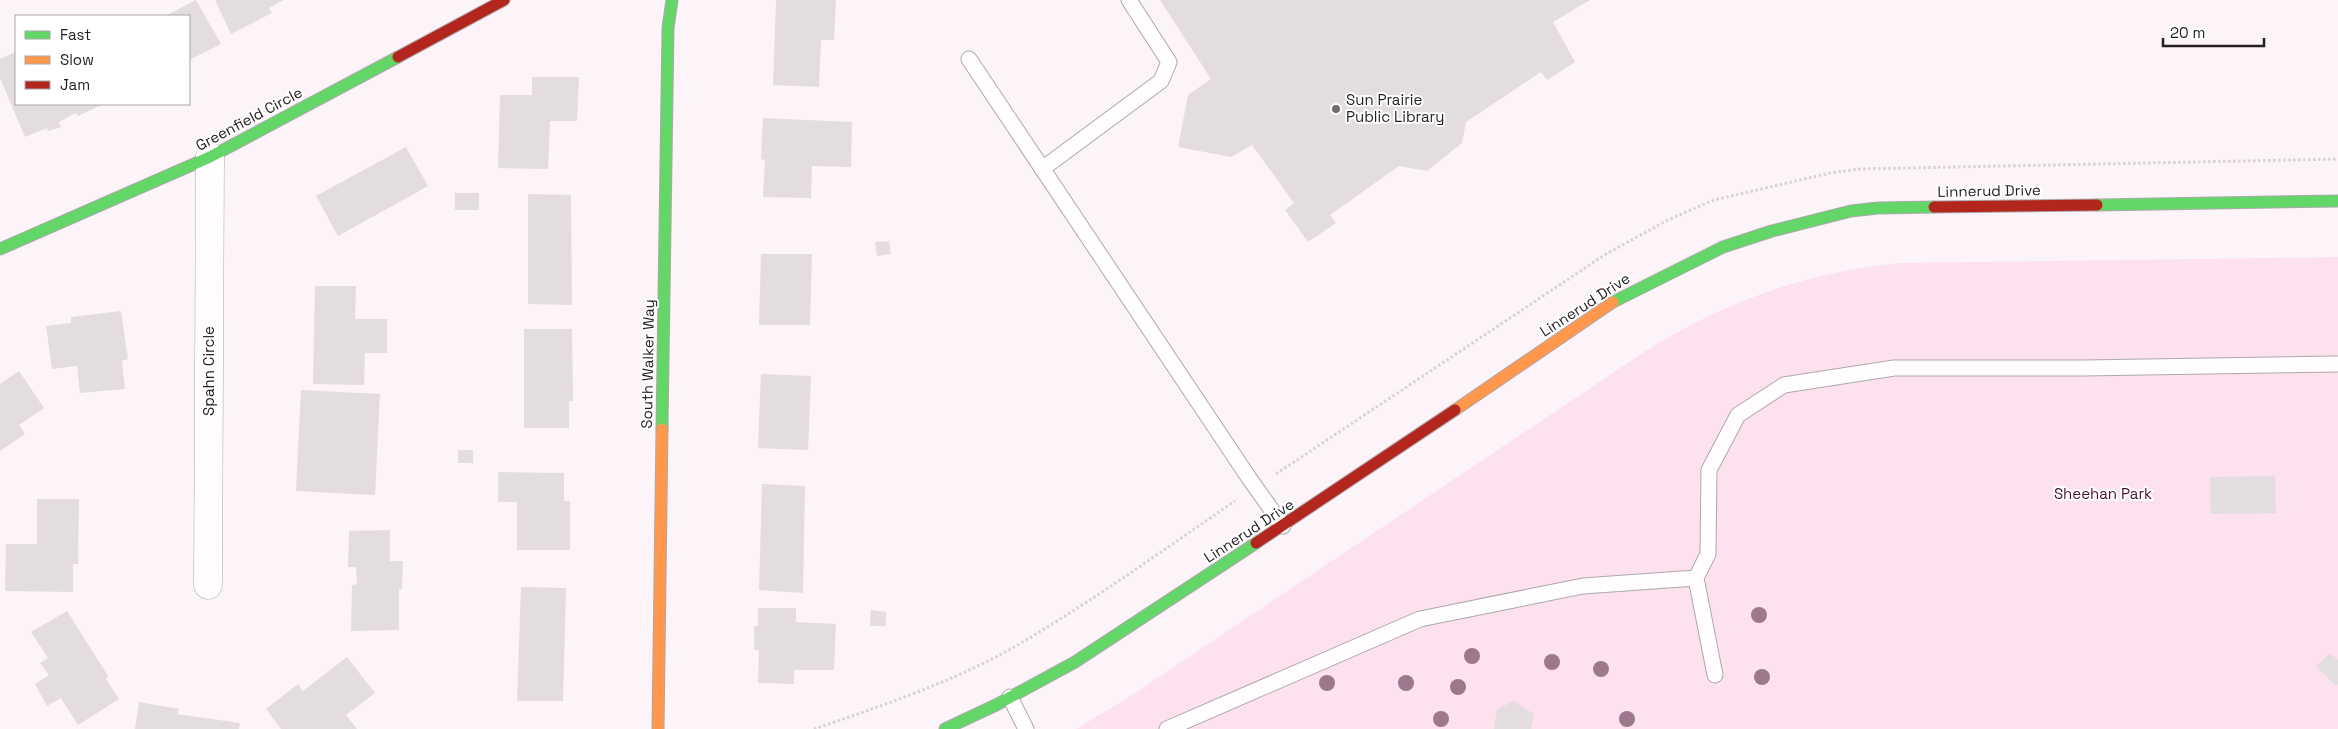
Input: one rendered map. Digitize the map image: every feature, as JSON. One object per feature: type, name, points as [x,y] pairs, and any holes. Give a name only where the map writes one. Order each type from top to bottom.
[{"type":"street","name":"Greenfield Circle","points":[[0,249],[210,157],[504,0]]},
{"type":"street","name":"South Walker Way","points":[[658,729],[668,28],[672,0]]},
{"type":"street","name":"Spahn Circle","points":[[208,585],[210,157]]},
{"type":"street","name":"Linnerud Drive","points":[[945,729],[1010,697],[1074,662],[1284,526],[1622,297],[1723,247],[1772,230],[1851,211],[1878,208],[2338,201]]},
{"type":"lane","points":[[1042,168],[1161,81],[1169,62],[1129,0]]},
{"type":"lane","points":[[969,59],[1243,470],[1284,526]]},
{"type":"lane","points":[[1715,675],[1696,578],[1708,554],[1709,470],[1738,415],[1784,385],[1894,368],[2084,368],[2338,364]]},
{"type":"lane","points":[[1167,729],[1420,618],[1583,586],[1696,578]]},
{"type":"lane","points":[[1010,697],[1026,729]]},
{"type":"green space","name":"Sheehan Park","points":[[2338,257],[2338,729],[1076,729],[1129,697],[1644,352],[1704,318],[1767,292],[1832,274],[1900,263]]},
{"type":"building","points":[[196,0],[221,44],[190,60],[190,15],[167,15]]},
{"type":"building","points":[[215,0],[284,0],[269,8],[272,13],[231,34]]},
{"type":"building","points":[[776,0],[836,0],[834,40],[821,40],[819,87],[773,85]]},
{"type":"building","name":"Sun Prairie Public Library","points":[[1160,0],[1590,0],[1553,22],[1575,62],[1547,80],[1541,72],[1466,122],[1462,143],[1427,171],[1399,166],[1330,215],[1336,223],[1308,242],[1285,210],[1294,203],[1252,145],[1231,157],[1178,147],[1188,95],[1211,79]]},
{"type":"building","points":[[15,52],[15,105],[102,105],[78,116],[76,113],[59,122],[61,127],[48,131],[47,128],[25,137],[0,78],[0,59]]},
{"type":"building","points":[[532,77],[579,77],[577,121],[550,121],[548,169],[498,168],[500,95],[532,95]]},
{"type":"building","points":[[763,118],[852,122],[851,167],[812,166],[811,198],[763,197],[765,160],[761,159]]},
{"type":"building","points":[[406,147],[428,186],[338,236],[316,196]]},
{"type":"building","points":[[455,193],[479,193],[479,210],[455,210]]},
{"type":"building","points":[[528,194],[571,195],[572,305],[528,304]]},
{"type":"building","points":[[889,241],[891,254],[877,256],[875,242]]},
{"type":"building","points":[[761,254],[812,254],[810,325],[759,325]]},
{"type":"building","points":[[315,286],[356,286],[355,319],[387,319],[387,353],[365,353],[364,385],[313,384]]},
{"type":"building","points":[[121,311],[128,359],[122,361],[125,389],[80,393],[77,366],[52,369],[46,326],[71,323],[71,317]]},
{"type":"building","points":[[524,329],[572,329],[573,401],[569,401],[569,428],[524,428]]},
{"type":"building","points":[[19,371],[44,408],[19,425],[25,434],[0,451],[0,384]]},
{"type":"building","points":[[761,374],[811,376],[808,450],[758,448]]},
{"type":"building","points":[[301,390],[380,394],[375,495],[296,491]]},
{"type":"building","points":[[458,450],[473,450],[473,463],[458,463]]},
{"type":"building","points":[[498,472],[564,473],[564,501],[570,501],[570,550],[517,550],[517,502],[498,502]]},
{"type":"building","points":[[2275,476],[2276,513],[2211,514],[2210,477]]},
{"type":"building","points":[[762,484],[805,486],[803,593],[759,590]]},
{"type":"building","points":[[37,499],[79,499],[78,564],[73,564],[73,592],[5,591],[6,544],[37,544]]},
{"type":"building","points":[[390,530],[390,561],[403,561],[402,589],[399,589],[399,630],[351,631],[352,585],[357,584],[356,567],[348,567],[349,531]]},
{"type":"building","points":[[521,587],[566,588],[563,701],[517,701]]},
{"type":"building","points":[[758,608],[796,608],[796,622],[836,624],[834,670],[794,670],[794,684],[758,683],[759,651],[754,649],[754,626],[758,626]]},
{"type":"building","points":[[871,610],[886,612],[886,626],[870,626]]},
{"type":"building","points":[[67,611],[108,676],[106,679],[119,699],[78,725],[61,698],[47,706],[35,684],[49,675],[40,663],[48,658],[31,632]]},
{"type":"building","points":[[2330,653],[2338,660],[2338,684],[2336,686],[2316,666]]},
{"type":"building","points":[[347,657],[375,693],[346,715],[357,729],[281,729],[266,709],[298,684],[303,691]]},
{"type":"building","points":[[1514,701],[1534,714],[1531,729],[1494,729],[1497,709]]},
{"type":"building","points":[[139,702],[179,709],[177,714],[240,723],[239,729],[135,729]]},
{"type":"traffic: fast","points":[[662,429],[668,28],[672,0]]},
{"type":"traffic: fast","points":[[0,249],[210,157],[398,57]]},
{"type":"traffic: fast","points":[[2097,205],[2338,201]]},
{"type":"traffic: fast","points":[[1613,302],[1723,247],[1772,231],[1851,211],[1878,208],[1934,207]]},
{"type":"traffic: fast","points":[[945,729],[996,705],[1075,662],[1256,543]]},
{"type":"traffic: slow","points":[[1455,410],[1613,302]]},
{"type":"traffic: slow","points":[[658,729],[662,429]]},
{"type":"traffic: jam","points":[[398,57],[504,0]]},
{"type":"traffic: jam","points":[[1934,207],[2097,205]]},
{"type":"traffic: jam","points":[[1256,543],[1455,410]]},
{"type":"place","name":"Sun Prairie Public Library","points":[[1336,109]]}]
